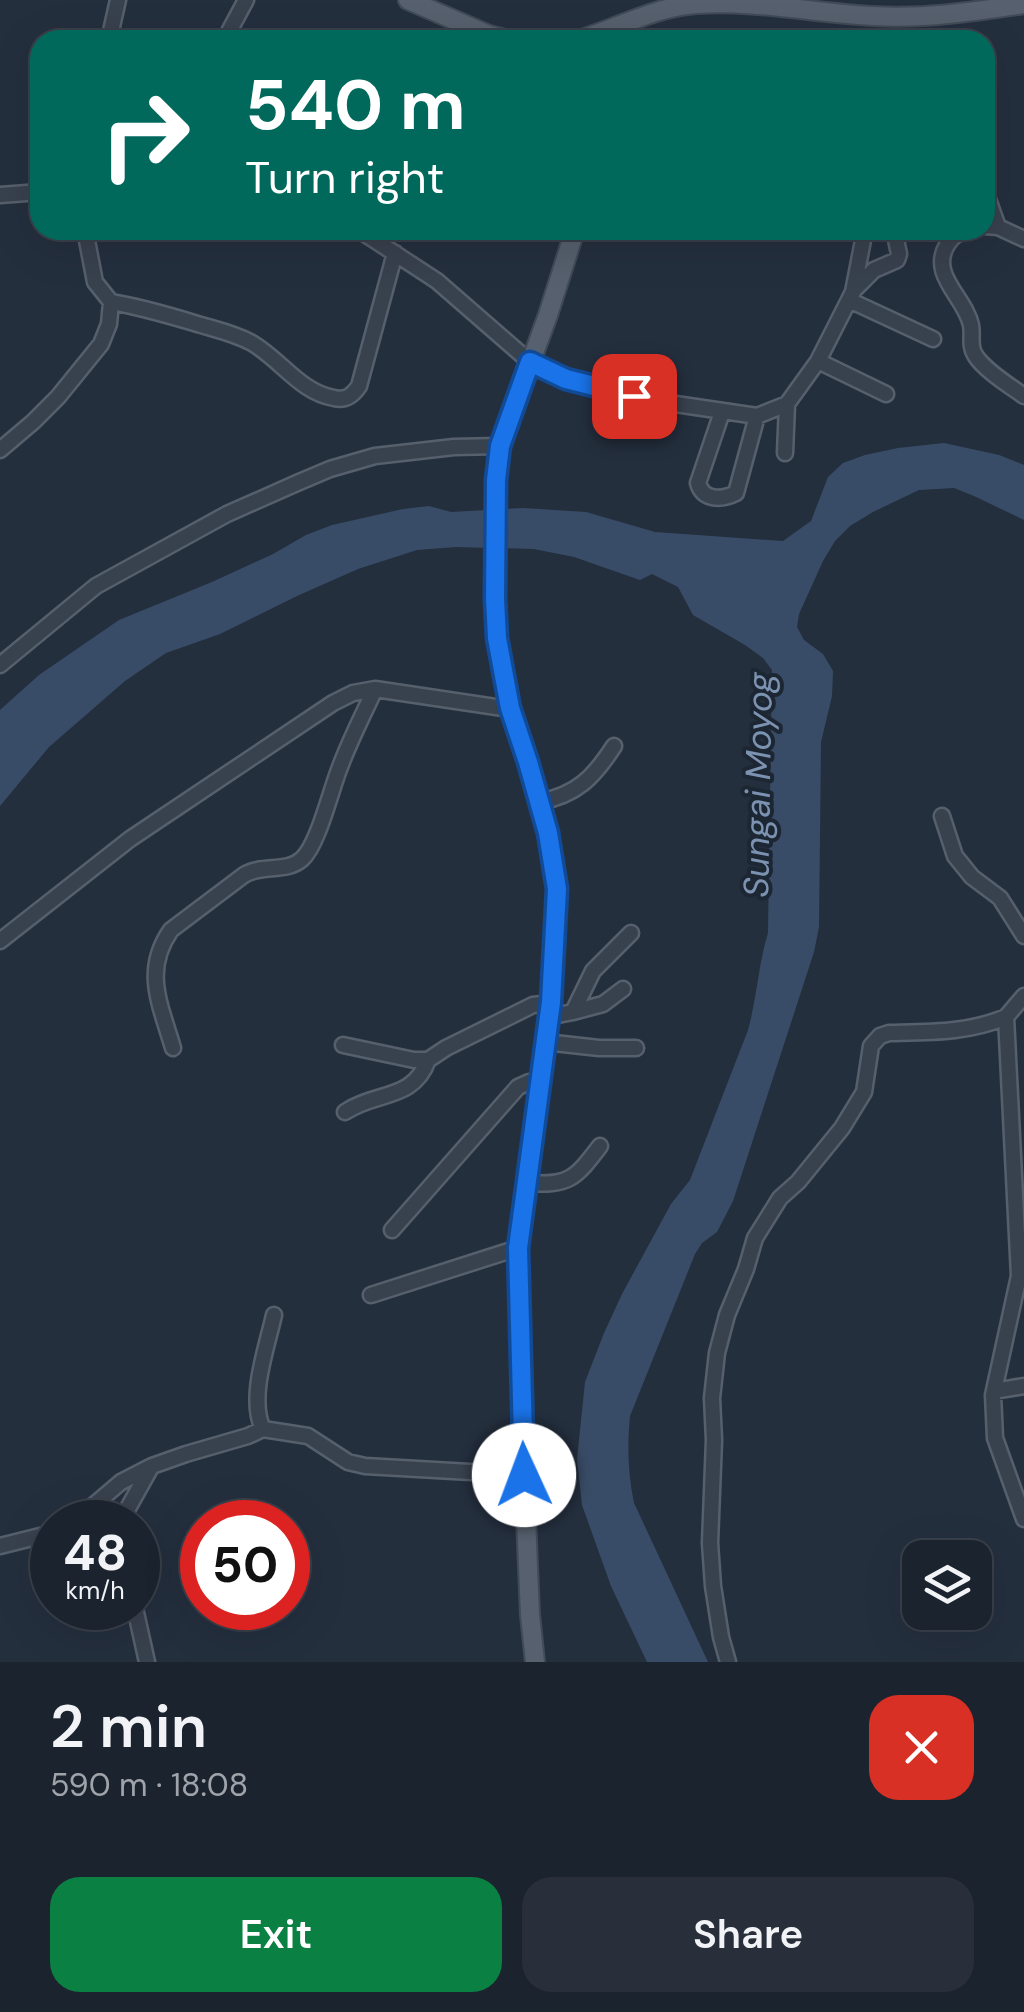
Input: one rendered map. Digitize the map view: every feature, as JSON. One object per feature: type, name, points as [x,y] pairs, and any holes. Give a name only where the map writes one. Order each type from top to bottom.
[{"type":"main road","points":[[408,0],[476,30]]},
{"type":"main road","points":[[617,30],[660,10],[697,4],[919,17],[1024,4]]},
{"type":"main road","points":[[535,1662],[524,1475],[518,1248],[550,1010],[557,889],[548,833],[510,708],[497,638],[496,480],[500,446],[572,240]]},
{"type":"street","points":[[111,30],[118,0]]},
{"type":"street","points":[[230,30],[246,0]]},
{"type":"street","points":[[0,195],[30,193]]},
{"type":"street","points":[[995,228],[1024,239]]},
{"type":"street","points":[[87,240],[96,282],[111,302],[237,336],[274,359],[303,385],[345,399],[360,386],[395,253]]},
{"type":"street","points":[[374,240],[437,281],[530,362],[566,379],[606,390],[757,416],[787,404],[818,361],[851,296],[874,270],[897,260],[896,240]]},
{"type":"street","points":[[851,296],[863,240]]},
{"type":"street","points":[[951,240],[944,249],[942,262],[946,280],[971,326],[972,351],[1024,396]]},
{"type":"street","points":[[859,259],[874,270]]},
{"type":"street","points":[[851,296],[933,339]]},
{"type":"street","points":[[0,450],[58,397],[101,344],[109,324],[111,302]]},
{"type":"street","points":[[818,361],[886,394]]},
{"type":"street","points":[[785,453],[787,404]]},
{"type":"street","points":[[722,412],[698,483],[700,492],[725,499],[736,493],[757,416]]},
{"type":"street","points":[[0,665],[96,586],[227,514],[297,483],[375,456],[500,446]]},
{"type":"street","points":[[174,1048],[155,986],[155,967],[164,940],[171,930],[254,868],[288,866],[306,856],[375,689]]},
{"type":"street","points":[[0,941],[157,819],[353,694],[375,689],[510,708]]},
{"type":"street","points":[[539,802],[578,788],[598,771],[614,746]]},
{"type":"street","points":[[942,816],[956,856],[972,877],[1000,898],[1024,936]]},
{"type":"street","points":[[573,1012],[593,971],[631,933]]},
{"type":"street","points":[[343,1045],[428,1060],[532,1005],[573,1012],[603,1004],[623,990]]},
{"type":"street","points":[[728,1662],[712,1572],[712,1398],[716,1354],[754,1238],[780,1198],[842,1128],[864,1092],[871,1046],[880,1036],[986,1026],[1006,1017],[1024,996]]},
{"type":"street","points":[[1006,1017],[1019,1189],[1019,1276],[994,1391],[995,1438],[1024,1519]]},
{"type":"street","points":[[545,1042],[636,1048]]},
{"type":"street","points":[[346,1112],[413,1086],[428,1060]]},
{"type":"street","points":[[392,1230],[518,1087],[540,1080]]},
{"type":"street","points":[[526,1183],[563,1182],[582,1169],[600,1146]]},
{"type":"street","points":[[371,1295],[518,1248]]},
{"type":"street","points":[[263,1428],[258,1418],[257,1394],[274,1315]]},
{"type":"street","points":[[994,1391],[1024,1386]]},
{"type":"street","points":[[100,1500],[121,1482],[152,1466],[263,1428],[308,1436],[348,1462],[364,1466],[524,1475]]},
{"type":"street","points":[[133,1500],[152,1466]]},
{"type":"street","points":[[0,1546],[30,1538]]},
{"type":"street","points":[[140,1630],[147,1662]]},
{"type":"water","points":[[944,443],[999,455],[1024,465],[1024,520],[954,488],[919,490],[873,512],[835,541],[799,614],[797,627],[804,640],[823,654],[833,671],[832,696],[821,742],[819,927],[733,1201],[717,1232],[695,1254],[630,1416],[629,1460],[634,1503],[708,1662],[647,1662],[611,1586],[582,1505],[577,1459],[585,1382],[622,1294],[671,1204],[690,1180],[748,1030],[768,933],[772,670],[745,645],[693,615],[678,587],[652,574],[640,580],[574,557],[534,549],[456,547],[417,550],[358,569],[220,634],[166,653],[125,681],[49,747],[0,806],[0,710],[39,675],[119,620],[212,582],[332,525],[429,506],[451,512],[523,508],[586,512],[655,532],[783,541],[811,521],[828,477],[843,463],[898,448]]},
{"type":"route","points":[[524,1475],[518,1248],[551,1002],[557,889],[548,833],[510,708],[497,638],[496,480],[500,446],[530,362],[566,379],[634,396]]},
{"type":"water label","name":"Sungai Moyog","points":[[758,785]]}]
